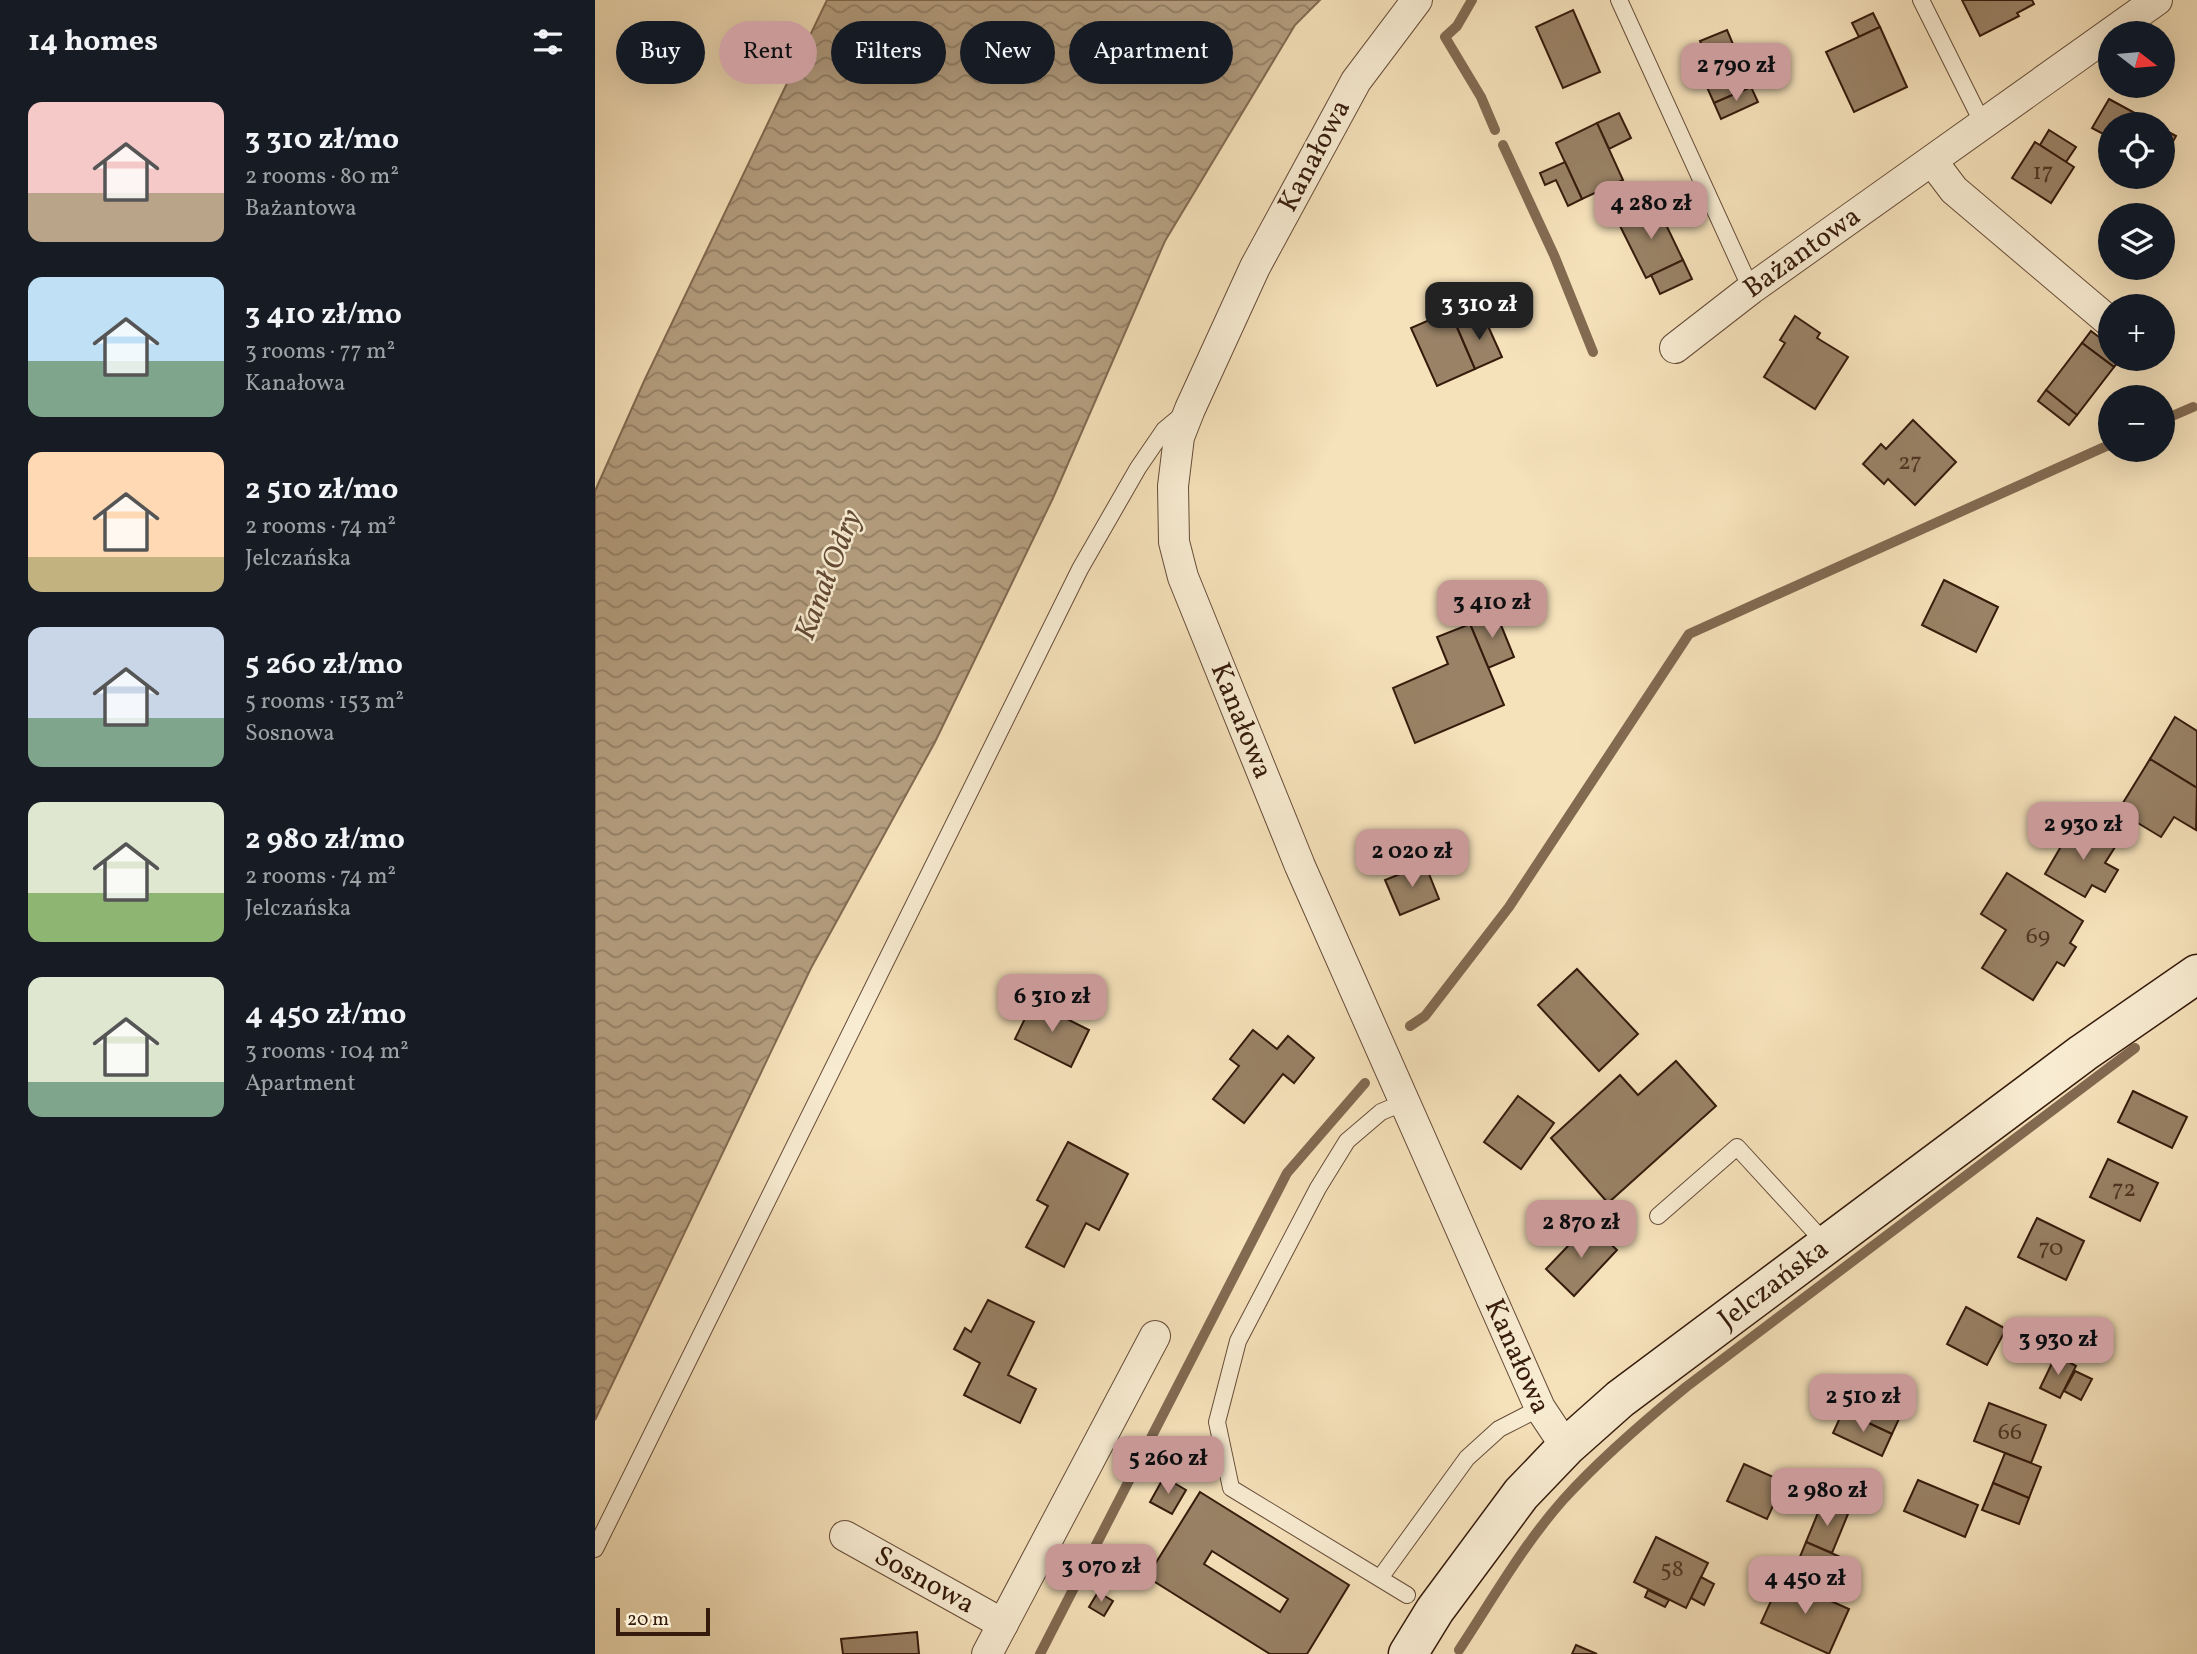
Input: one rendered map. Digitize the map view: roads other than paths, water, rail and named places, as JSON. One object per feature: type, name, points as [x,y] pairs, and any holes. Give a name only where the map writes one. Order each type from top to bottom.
[{"type":"main road","name":"Jelczańska","points":[[1408,1654],[1435,1610],[1521,1494],[1566,1447],[1620,1399],[2083,1053],[2197,974]]},
{"type":"street","name":"Kanałowa","points":[[1417,0],[1356,81],[1255,267],[1189,409],[1179,436],[1173,486],[1174,542],[1183,577],[1300,866],[1540,1408],[1566,1447]]},
{"type":"street","name":"Bażantowa","points":[[1675,348],[1751,289],[2157,0]]},
{"type":"street","points":[[1932,160],[1954,190],[2098,312]]},
{"type":"street","name":"Sosnowa","points":[[987,1654],[1155,1336]]},
{"type":"street","name":"Sosnowa","points":[[845,1536],[1003,1623]]},
{"type":"lane","points":[[1619,0],[1751,289]]},
{"type":"lane","points":[[1921,0],[1983,124]]},
{"type":"lane","points":[[595,1549],[1080,569],[1138,468],[1164,430],[1189,409]]},
{"type":"lane","points":[[1405,1102],[1381,1112],[1347,1142],[1318,1188],[1238,1342],[1217,1422],[1231,1488],[1407,1595]]},
{"type":"lane","points":[[1658,1216],[1737,1147],[1826,1244]]},
{"type":"lane","points":[[1380,1578],[1467,1458],[1499,1429],[1540,1408]]},
{"type":"water","name":"Kanał Odry","points":[[827,0],[1320,0],[1295,25],[1165,241],[1053,498],[935,742],[811,968],[595,1420],[595,491],[645,379],[787,84],[817,84],[817,21]]},
{"type":"waterway","points":[[1472,0],[1457,26],[1445,37],[1481,97],[1495,130]]},
{"type":"waterway","points":[[1503,145],[1554,255],[1593,352]]},
{"type":"waterway","points":[[2175,415],[2193,407]]},
{"type":"waterway","points":[[1410,1026],[1425,1016],[1509,907],[1689,634],[2098,450]]},
{"type":"waterway","points":[[1459,1650],[1548,1517],[1622,1441],[1686,1387],[2135,1048]]},
{"type":"waterway","points":[[1040,1654],[1287,1173],[1365,1083]]}]
